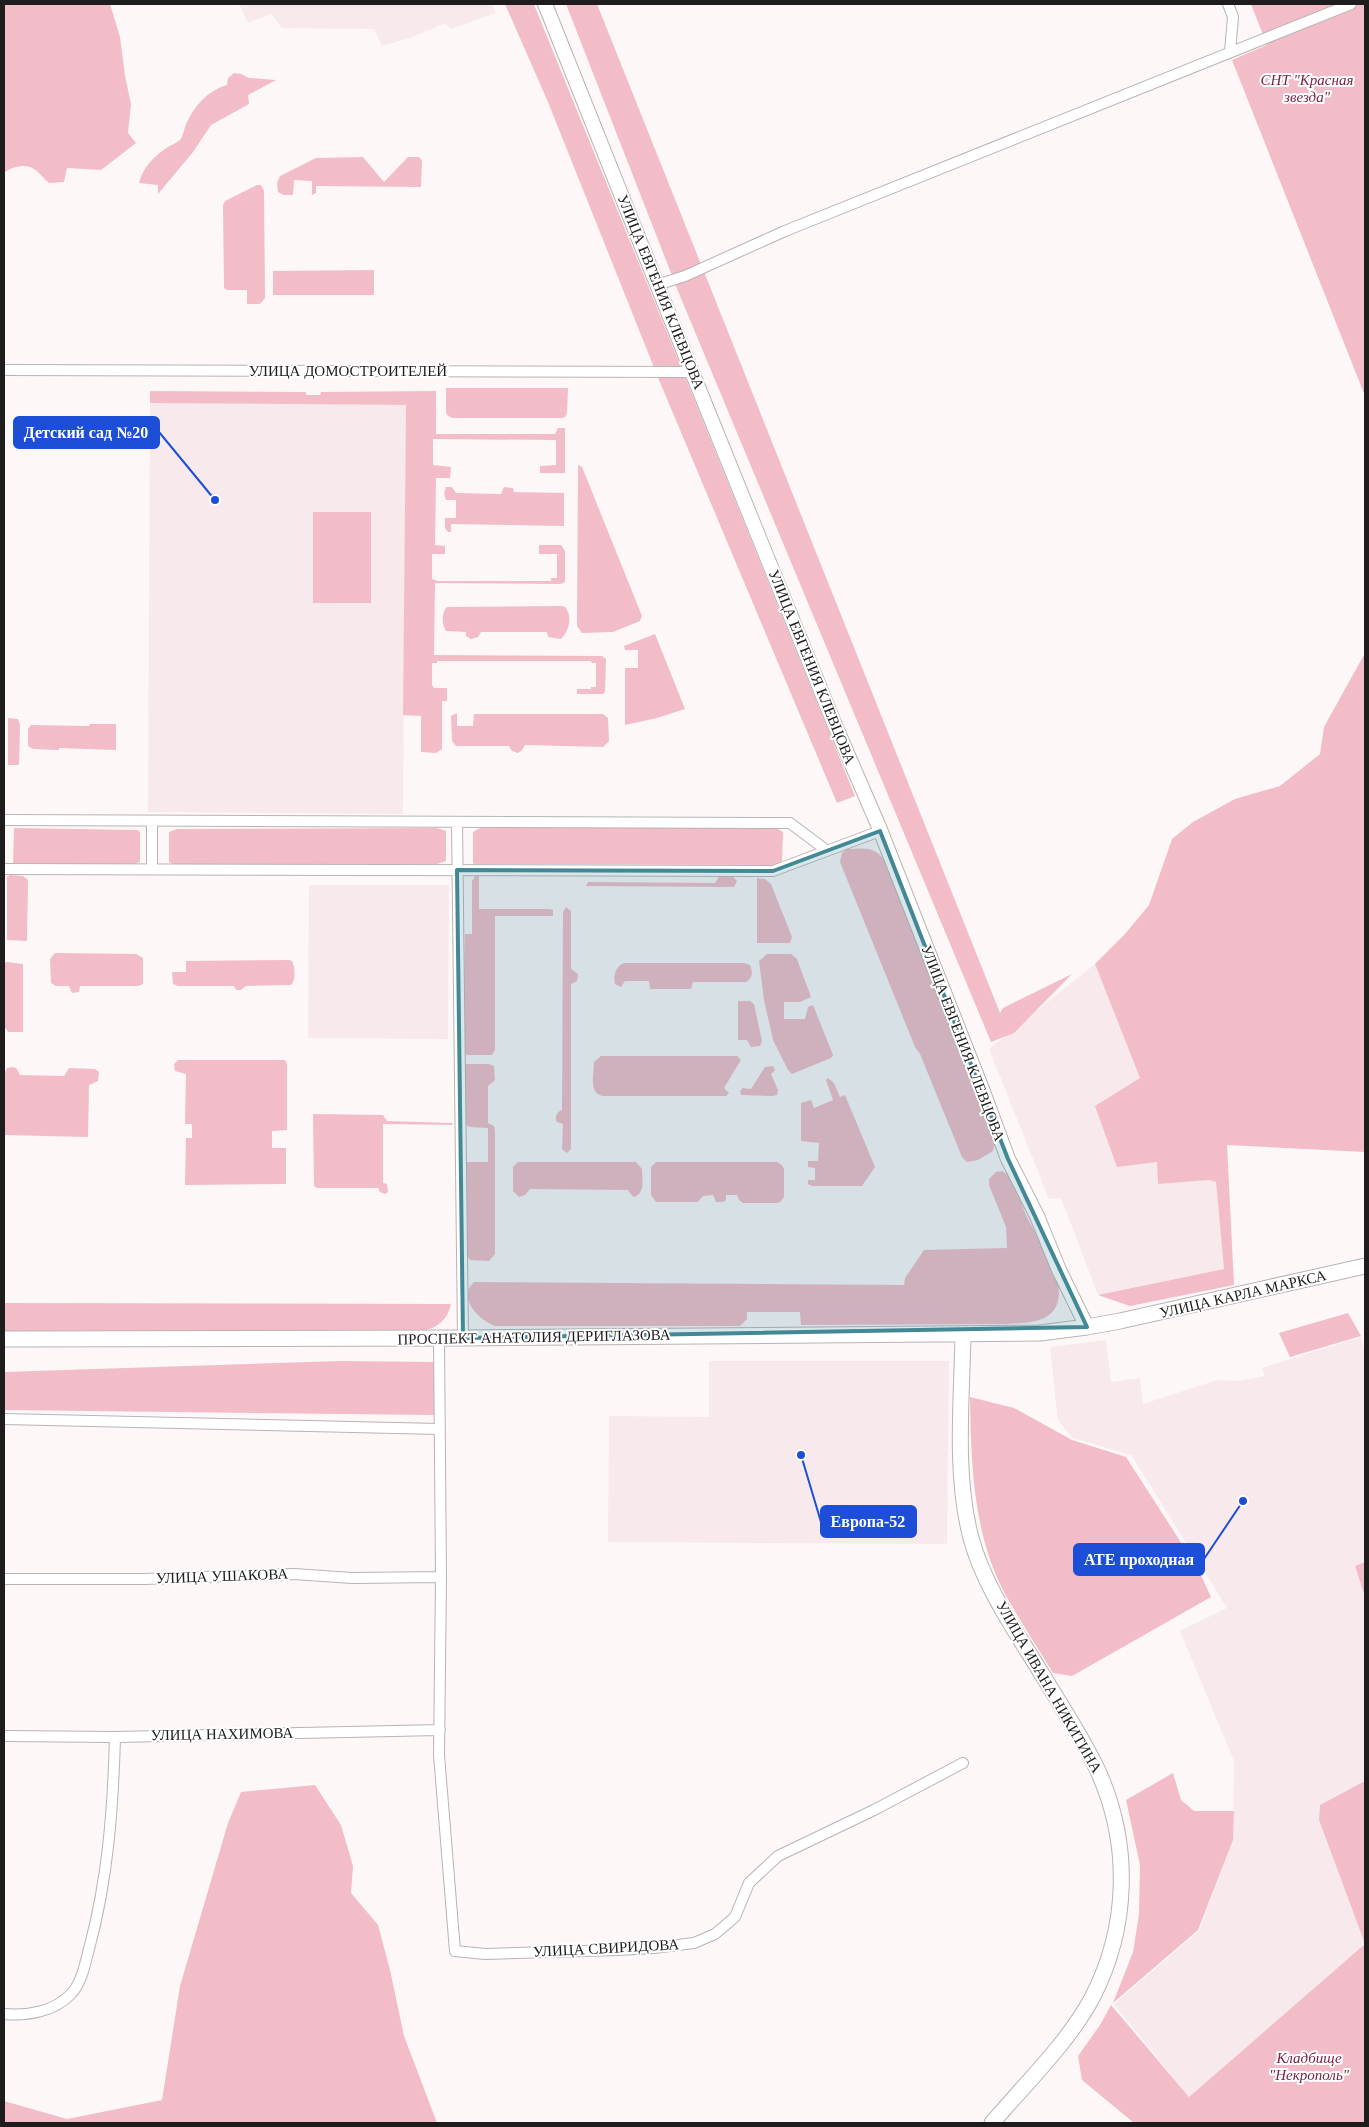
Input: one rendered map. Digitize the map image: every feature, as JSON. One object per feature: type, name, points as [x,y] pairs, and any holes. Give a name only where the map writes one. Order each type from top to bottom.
[{"type":"main road","name":"УЛИЦА КАРЛА МАРКСА","points":[[1087,1328],[1365,1266]]},
{"type":"main road","name":"ПРОСПЕКТ АНАТОЛИЯ ДЕРИГЛАЗОВА","points":[[4,1339],[1018,1334],[1087,1328]]},
{"type":"main road","name":"УЛИЦА ИВАНА НИКИТИНА","points":[[963,1334],[961,1471],[971,1538],[986,1576],[1004,1611],[1098,1770],[1110,1801],[1118,1832],[1122,1883],[1120,1915],[1114,1942],[1092,1999],[1062,2042],[992,2123]]},
{"type":"street","name":"УЛИЦА ЕВГЕНИЯ КЛЕВЦОВА","points":[[545,4],[692,372],[880,831],[1008,1158],[1037,1216],[1059,1270],[1087,1328]]},
{"type":"street","points":[[1228,4],[1233,17],[1230,52]]},
{"type":"street","points":[[657,285],[685,276],[803,223],[1352,4]]},
{"type":"street","name":"УЛИЦА ДОМОСТРОИТЕЛЕЙ","points":[[4,370],[692,372]]},
{"type":"street","points":[[4,820],[790,823],[826,850]]},
{"type":"street","points":[[152,821],[152,869]]},
{"type":"street","points":[[457,822],[463,1338]]},
{"type":"street","points":[[4,869],[773,871],[880,831]]},
{"type":"street","points":[[439,1338],[440,1730]]},
{"type":"street","points":[[4,1419],[439,1429]]},
{"type":"street","name":"УЛИЦА УШАКОВА","points":[[4,1579],[144,1579],[294,1574],[352,1578],[441,1577]]},
{"type":"street","name":"УЛИЦА НАХИМОВА","points":[[4,1736],[115,1737],[440,1730]]},
{"type":"street","name":"УЛИЦА СВИРИДОВА","points":[[440,1730],[439,1755],[455,1951],[485,1954],[654,1948],[694,1943],[715,1934],[735,1917],[749,1882],[778,1856],[874,1810],[963,1763]]},
{"type":"street","points":[[4,2014],[14,2015],[42,2012],[62,2002],[73,1992],[82,1977],[98,1915],[109,1856],[114,1803],[115,1737]]},
{"type":"highlighted area","points":[[880,831],[1008,1159],[1087,1327],[463,1338],[457,870],[773,871]]},
{"type":"shaded area","points":[[239,4],[492,4],[496,13],[450,29],[446,23],[410,38],[382,46],[374,29],[282,28],[271,14],[248,23]]},
{"type":"shaded area","points":[[150,403],[406,405],[403,814],[148,812]]},
{"type":"shaded area","points":[[309,885],[449,885],[448,1039],[308,1038]]},
{"type":"shaded area","points":[[1095,964],[1140,1078],[1117,1166],[1158,1162],[1158,1184],[1209,1180],[1216,1182],[1224,1269],[1098,1295],[1061,1198],[1049,1199],[989,1049]]},
{"type":"shaded area","points":[[1361,1337],[1365,1352],[1365,1562],[1355,1566],[1365,1597],[1365,1781],[1320,1805],[1319,1820],[1365,1944],[1189,2097],[1114,2004],[1199,1931],[1233,1840],[1234,1761],[1180,1631],[1227,1608],[1131,1455],[1073,1438],[1058,1421],[1050,1347],[1106,1340],[1111,1382],[1140,1378],[1143,1404],[1217,1380],[1238,1381],[1265,1376],[1262,1368]]},
{"type":"shaded area","points":[[709,1361],[949,1361],[947,1544],[608,1542],[609,1416],[709,1417]]},
{"type":"green space","points":[[4,4],[110,4],[120,37],[131,104],[128,133],[136,143],[101,170],[67,168],[64,182],[49,183],[36,170],[27,166],[10,169],[4,173]]},
{"type":"green space","points":[[505,4],[534,4],[855,796],[837,803],[659,380],[548,102]]},
{"type":"green space","points":[[566,4],[597,4],[1000,1013],[1003,1008],[1072,974],[1014,1033],[991,1042],[680,296]]},
{"type":"green space","name":"СНТ \"Красная звезда\"","points":[[1251,4],[1365,4],[1365,396],[1232,60],[1267,45]]},
{"type":"green space","points":[[234,73],[249,78],[276,80],[248,95],[249,104],[211,125],[193,152],[158,194],[158,185],[139,183],[146,167],[154,158],[181,139],[193,111],[202,100],[213,91],[227,85],[228,78]]},
{"type":"green space","points":[[363,157],[384,182],[408,157],[419,157],[422,160],[421,187],[316,186],[316,193],[312,195],[312,181],[294,180],[293,195],[284,195],[278,192],[277,183],[280,176],[316,158]]},
{"type":"green space","points":[[257,185],[261,185],[264,191],[265,298],[260,304],[247,304],[247,290],[227,290],[224,288],[223,205],[225,201]]},
{"type":"green space","points":[[374,270],[374,295],[273,295],[273,271]]},
{"type":"green space","points":[[446,388],[568,388],[567,413],[562,418],[452,418],[446,412]]},
{"type":"green space","points":[[150,391],[306,392],[306,395],[320,395],[321,392],[436,391],[436,434],[555,434],[558,428],[565,428],[565,473],[540,473],[540,466],[556,465],[556,440],[433,439],[433,465],[451,467],[450,478],[436,478],[435,545],[445,546],[445,554],[432,554],[432,579],[438,581],[551,581],[551,578],[557,578],[557,554],[539,554],[539,545],[561,545],[565,551],[565,582],[561,584],[435,583],[434,655],[602,656],[606,659],[605,692],[603,694],[577,694],[577,689],[596,687],[596,663],[591,661],[437,661],[437,663],[432,663],[432,685],[434,688],[447,688],[447,701],[442,701],[442,749],[436,753],[421,752],[421,716],[403,715],[406,405],[150,403]]},
{"type":"green space","points":[[578,465],[582,467],[642,616],[640,621],[613,632],[582,633],[577,626]]},
{"type":"green space","points":[[446,487],[452,487],[456,493],[501,494],[504,487],[513,488],[514,492],[564,493],[564,526],[451,524],[451,532],[448,532],[445,528],[445,518],[456,518],[456,500],[446,500],[444,493]]},
{"type":"green space","points":[[313,512],[371,512],[371,603],[313,603]]},
{"type":"green space","points":[[447,607],[565,607],[569,619],[568,628],[561,639],[548,637],[547,632],[481,632],[478,637],[471,639],[466,636],[466,632],[446,631],[443,622],[443,615]]},
{"type":"green space","points":[[655,634],[685,709],[625,725],[625,668],[638,668],[638,650],[625,650],[624,646]]},
{"type":"green space","points":[[1365,653],[1365,1152],[1227,1145],[1234,1285],[1130,1306],[1098,1295],[1224,1269],[1216,1182],[1209,1180],[1158,1184],[1157,1162],[1117,1167],[1095,1106],[1140,1078],[1095,964],[1125,934],[1149,905],[1172,839],[1193,822],[1235,799],[1280,786],[1320,754],[1324,727]]},
{"type":"green space","points":[[457,713],[457,726],[473,726],[474,714],[603,714],[608,718],[609,741],[603,747],[525,745],[518,753],[512,751],[509,746],[456,746],[452,741],[451,716]]},
{"type":"green space","points":[[8,718],[18,719],[20,725],[19,765],[8,765]]},
{"type":"green space","points":[[90,724],[116,724],[116,750],[33,749],[28,746],[28,729],[31,725],[89,726]]},
{"type":"green space","points":[[14,828],[137,830],[140,832],[140,862],[132,865],[13,865]]},
{"type":"green space","points":[[437,828],[446,831],[446,861],[437,864],[175,865],[169,862],[169,832],[177,829]]},
{"type":"green space","points":[[480,828],[776,828],[783,832],[782,861],[776,865],[475,864],[473,863],[473,832]]},
{"type":"green space","points":[[847,849],[870,849],[879,854],[887,864],[996,1136],[993,1151],[978,1160],[967,1162],[962,1157],[920,1054],[915,1047],[840,862],[842,853]]},
{"type":"green space","points":[[10,875],[23,876],[28,880],[27,941],[7,940],[7,877]]},
{"type":"green space","points":[[479,875],[479,909],[553,910],[553,916],[495,916],[495,1050],[492,1055],[467,1055],[464,1052],[465,934],[472,934],[472,881],[475,876]]},
{"type":"green space","points":[[720,875],[730,875],[733,877],[737,881],[734,887],[586,886],[588,882],[715,883]]},
{"type":"green space","points":[[757,878],[765,879],[771,884],[792,937],[790,943],[757,943]]},
{"type":"green space","points":[[566,907],[571,911],[571,969],[578,974],[577,981],[571,984],[571,1149],[567,1153],[562,1149],[563,1124],[557,1122],[556,1118],[557,1113],[562,1110],[563,912]]},
{"type":"green space","points":[[55,953],[136,954],[143,958],[143,984],[138,986],[80,986],[79,992],[72,993],[69,986],[56,986],[51,983],[50,959]]},
{"type":"green space","points":[[767,954],[791,954],[797,959],[811,997],[800,1002],[784,1002],[784,1019],[805,1019],[808,1007],[813,1005],[833,1055],[831,1058],[792,1074],[788,1070],[773,1040],[764,1000],[759,961]]},
{"type":"green space","points":[[186,961],[292,961],[294,970],[294,980],[291,985],[246,986],[241,990],[236,990],[234,986],[178,986],[173,984],[172,972],[186,972]]},
{"type":"green space","points":[[4,963],[23,964],[23,1032],[8,1032],[4,1026]]},
{"type":"green space","points":[[624,963],[744,963],[750,965],[752,975],[746,982],[693,982],[691,989],[650,989],[649,981],[625,981],[621,987],[615,984],[614,977],[617,969]]},
{"type":"green space","points":[[738,1001],[750,1001],[754,1004],[762,1041],[760,1046],[751,1047],[747,1040],[738,1040]]},
{"type":"green space","points":[[601,1056],[737,1056],[741,1060],[724,1088],[729,1093],[726,1096],[603,1096],[595,1091],[593,1082],[594,1062]]},
{"type":"green space","points":[[178,1060],[285,1060],[287,1064],[287,1130],[272,1131],[272,1148],[286,1148],[286,1184],[185,1185],[186,1138],[192,1138],[192,1124],[185,1124],[186,1074],[175,1071],[174,1064]]},
{"type":"green space","points":[[466,1064],[488,1064],[494,1066],[495,1080],[488,1086],[488,1123],[494,1126],[495,1132],[495,1254],[489,1261],[470,1260],[466,1253],[467,1162],[488,1162],[488,1128],[470,1127],[464,1124],[464,1066]]},
{"type":"green space","points":[[773,1066],[775,1070],[771,1074],[778,1090],[777,1095],[741,1095],[740,1091],[743,1088],[751,1089],[765,1067]]},
{"type":"green space","points":[[7,1068],[16,1068],[20,1075],[64,1076],[69,1068],[95,1069],[99,1072],[98,1081],[89,1085],[88,1137],[4,1135],[4,1074]]},
{"type":"green space","points":[[828,1078],[834,1083],[840,1097],[845,1095],[875,1167],[862,1186],[812,1186],[808,1184],[808,1180],[815,1180],[815,1168],[808,1167],[808,1161],[818,1161],[819,1143],[801,1141],[801,1103],[811,1100],[814,1108],[833,1100],[826,1080]]},
{"type":"green space","points":[[313,1114],[383,1115],[387,1121],[453,1123],[452,1125],[383,1124],[383,1183],[387,1184],[388,1192],[385,1194],[380,1192],[378,1188],[317,1188],[314,1186]]},
{"type":"green space","points":[[518,1162],[636,1162],[642,1169],[642,1189],[640,1193],[633,1197],[628,1190],[530,1189],[525,1195],[519,1197],[513,1191],[513,1167]]},
{"type":"green space","points":[[656,1162],[777,1162],[784,1169],[784,1197],[777,1203],[743,1203],[737,1195],[726,1195],[726,1200],[723,1202],[716,1202],[713,1195],[703,1196],[698,1202],[656,1202],[651,1195],[651,1167]]},
{"type":"green space","points":[[1002,1171],[1015,1185],[1027,1217],[1053,1266],[1057,1280],[1059,1294],[1057,1305],[1045,1318],[1035,1321],[1008,1324],[801,1325],[800,1312],[747,1312],[747,1319],[740,1326],[496,1326],[478,1315],[469,1302],[469,1288],[474,1282],[904,1285],[905,1278],[924,1250],[1007,1248],[1006,1227],[989,1185],[989,1179],[996,1172]]},
{"type":"green space","points":[[4,1304],[451,1304],[445,1318],[441,1322],[433,1328],[422,1331],[4,1333]]},
{"type":"green space","points":[[1348,1313],[1361,1336],[1290,1357],[1279,1333]]},
{"type":"green space","points":[[340,1361],[436,1362],[435,1415],[4,1410],[4,1372]]},
{"type":"green space","points":[[970,1397],[1014,1408],[1072,1440],[1126,1457],[1198,1569],[1211,1597],[1072,1676],[1053,1673],[1005,1594],[994,1571],[986,1547],[980,1523],[973,1473]]},
{"type":"green space","points":[[1365,1562],[1365,1597],[1355,1566]]},
{"type":"green space","points":[[1173,1773],[1181,1800],[1194,1811],[1234,1811],[1233,1840],[1198,1930],[1113,2003],[1133,1952],[1139,1914],[1140,1865],[1126,1800]]},
{"type":"green space","points":[[1365,1781],[1365,1944],[1319,1820],[1320,1805]]},
{"type":"green space","points":[[315,1785],[341,1825],[353,1866],[351,1893],[378,1925],[404,2036],[437,2123],[4,2123],[4,2101],[67,2119],[162,2100],[180,1986],[228,1823],[241,1792]]},
{"type":"green space","name":"Кладбище \"Некрополь\"","points":[[1365,1944],[1365,2123],[1134,2123],[1082,2080],[1078,2056],[1100,2025],[1111,2005],[1189,2097]]},
{"type":"place","name":"Детский сад №20","points":[[215,500]]},
{"type":"place","name":"Европа-52","points":[[801,1455]]},
{"type":"place","name":"АТЕ проходная","points":[[1243,1501]]}]
